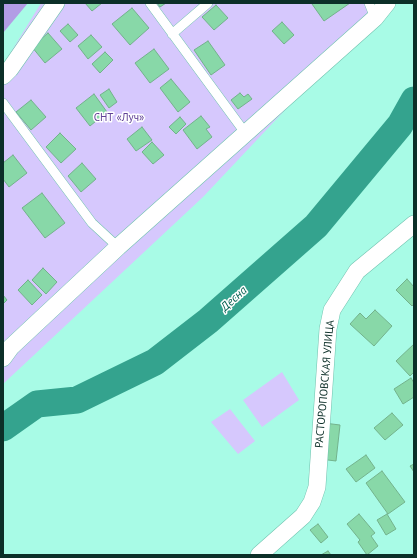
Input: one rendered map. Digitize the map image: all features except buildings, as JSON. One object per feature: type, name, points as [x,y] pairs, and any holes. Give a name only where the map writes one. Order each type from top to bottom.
[{"type":"street","points":[[3,76],[10,69],[56,3]]},
{"type":"street","points":[[6,349],[118,247],[246,134],[372,11],[387,3]]},
{"type":"street","name":"РАСТОРОПОВСКАЯ УЛИЦА","points":[[259,555],[303,516],[312,502],[317,487],[328,329],[332,310],[358,271],[414,224]]},
{"type":"lane","points":[[150,3],[246,134]]},
{"type":"lane","points":[[172,34],[208,3]]},
{"type":"lane","points":[[3,103],[92,223],[118,247]]},
{"type":"green space","name":"СНТ «Луч»","points":[[41,3],[386,3],[203,197],[3,384],[3,65]]},
{"type":"green space","points":[[282,372],[299,400],[262,427],[243,400]]},
{"type":"green space","points":[[230,409],[255,441],[238,454],[211,422]]},
{"type":"shaded area","points":[[3,3],[28,3],[3,33]]},
{"type":"waterway","name":"Десна","points":[[3,428],[37,404],[77,400],[155,362],[208,321],[316,226],[400,125],[414,100]]}]
